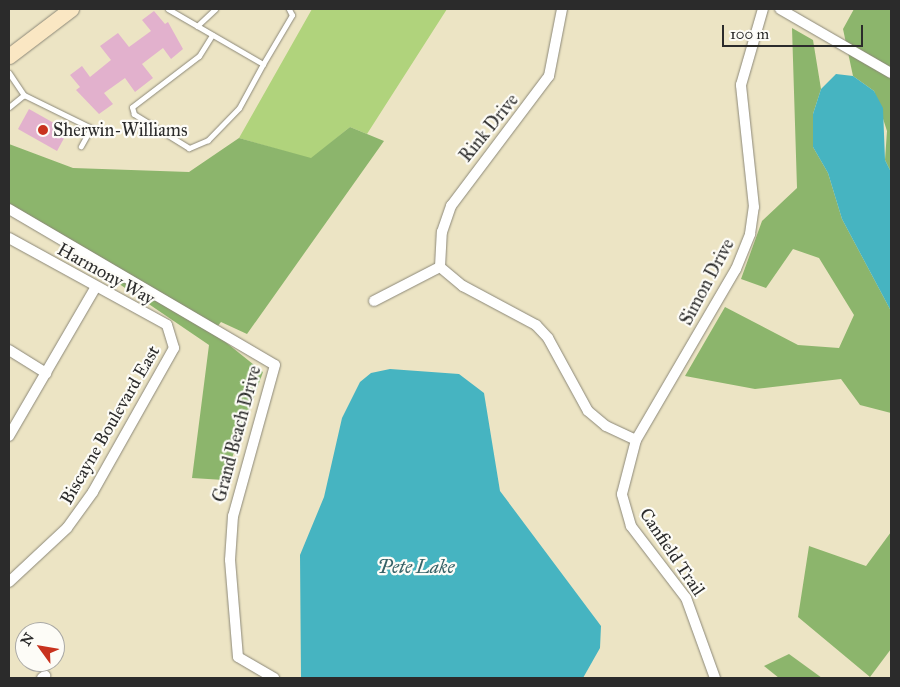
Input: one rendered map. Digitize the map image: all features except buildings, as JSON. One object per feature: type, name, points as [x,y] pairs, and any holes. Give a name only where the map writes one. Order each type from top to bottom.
[{"type":"main road","points":[[9,56],[71,9]]},
{"type":"street","name":"Rink Drive","points":[[440,267],[442,232],[452,206],[549,76],[562,9]]},
{"type":"street","name":"Simon Drive","points":[[624,472],[636,440],[736,270],[750,234],[754,207],[741,85],[763,9]]},
{"type":"street","points":[[780,9],[891,73]]},
{"type":"street","name":"Grand Beach Drive","points":[[9,209],[275,365],[233,516],[230,560],[238,656],[274,678]]},
{"type":"street","name":"Harmony Way","points":[[9,238],[95,288],[167,325],[174,348]]},
{"type":"street","points":[[374,301],[440,267],[463,286],[536,326],[553,346],[588,411],[606,426],[636,440]]},
{"type":"street","points":[[9,436],[95,288]]},
{"type":"street","name":"Biscayne Boulevard East","points":[[9,582],[67,528],[93,492],[174,348]]},
{"type":"street","points":[[9,350],[46,373]]},
{"type":"street","name":"Canfield Trail","points":[[624,472],[623,507],[628,520],[686,598],[715,678]]},
{"type":"lane","points":[[168,9],[263,64]]},
{"type":"lane","points":[[197,26],[215,9]]},
{"type":"lane","points":[[212,35],[198,56],[132,107],[134,114],[189,148],[208,140],[239,108],[292,15],[289,9]]},
{"type":"lane","points":[[9,73],[24,95],[91,128],[81,146]]},
{"type":"lane","points":[[9,106],[24,95]]},
{"type":"green space","points":[[312,9],[447,9],[367,134],[350,127],[311,159],[239,138]]},
{"type":"green space","points":[[854,9],[891,9],[891,172],[885,160],[887,131],[874,91],[853,76],[843,29]]},
{"type":"green space","points":[[792,28],[813,40],[821,89],[813,114],[813,147],[828,173],[842,219],[891,311],[891,413],[860,405],[841,379],[755,389],[685,376],[725,307],[798,345],[839,348],[854,315],[819,258],[793,249],[766,288],[741,279],[762,221],[797,188]]},
{"type":"green space","points":[[350,127],[384,141],[247,334],[221,322],[213,332],[263,372],[224,480],[192,478],[209,345],[9,209],[9,144],[73,168],[189,172],[239,138],[311,158]]},
{"type":"green space","points":[[891,532],[891,649],[870,677],[798,617],[809,546],[866,566]]},
{"type":"green space","points":[[789,654],[822,678],[779,678],[764,666]]},
{"type":"water","points":[[836,74],[853,76],[874,91],[883,108],[885,160],[891,172],[891,311],[842,219],[828,173],[813,147],[813,114],[821,89]]},
{"type":"water","name":"Pete Lake","points":[[390,369],[459,374],[484,393],[500,491],[601,626],[600,648],[583,678],[301,678],[300,555],[324,497],[342,418],[360,382],[371,373]]},
{"type":"place","name":"Sherwin-Williams","points":[[43,130]]}]
